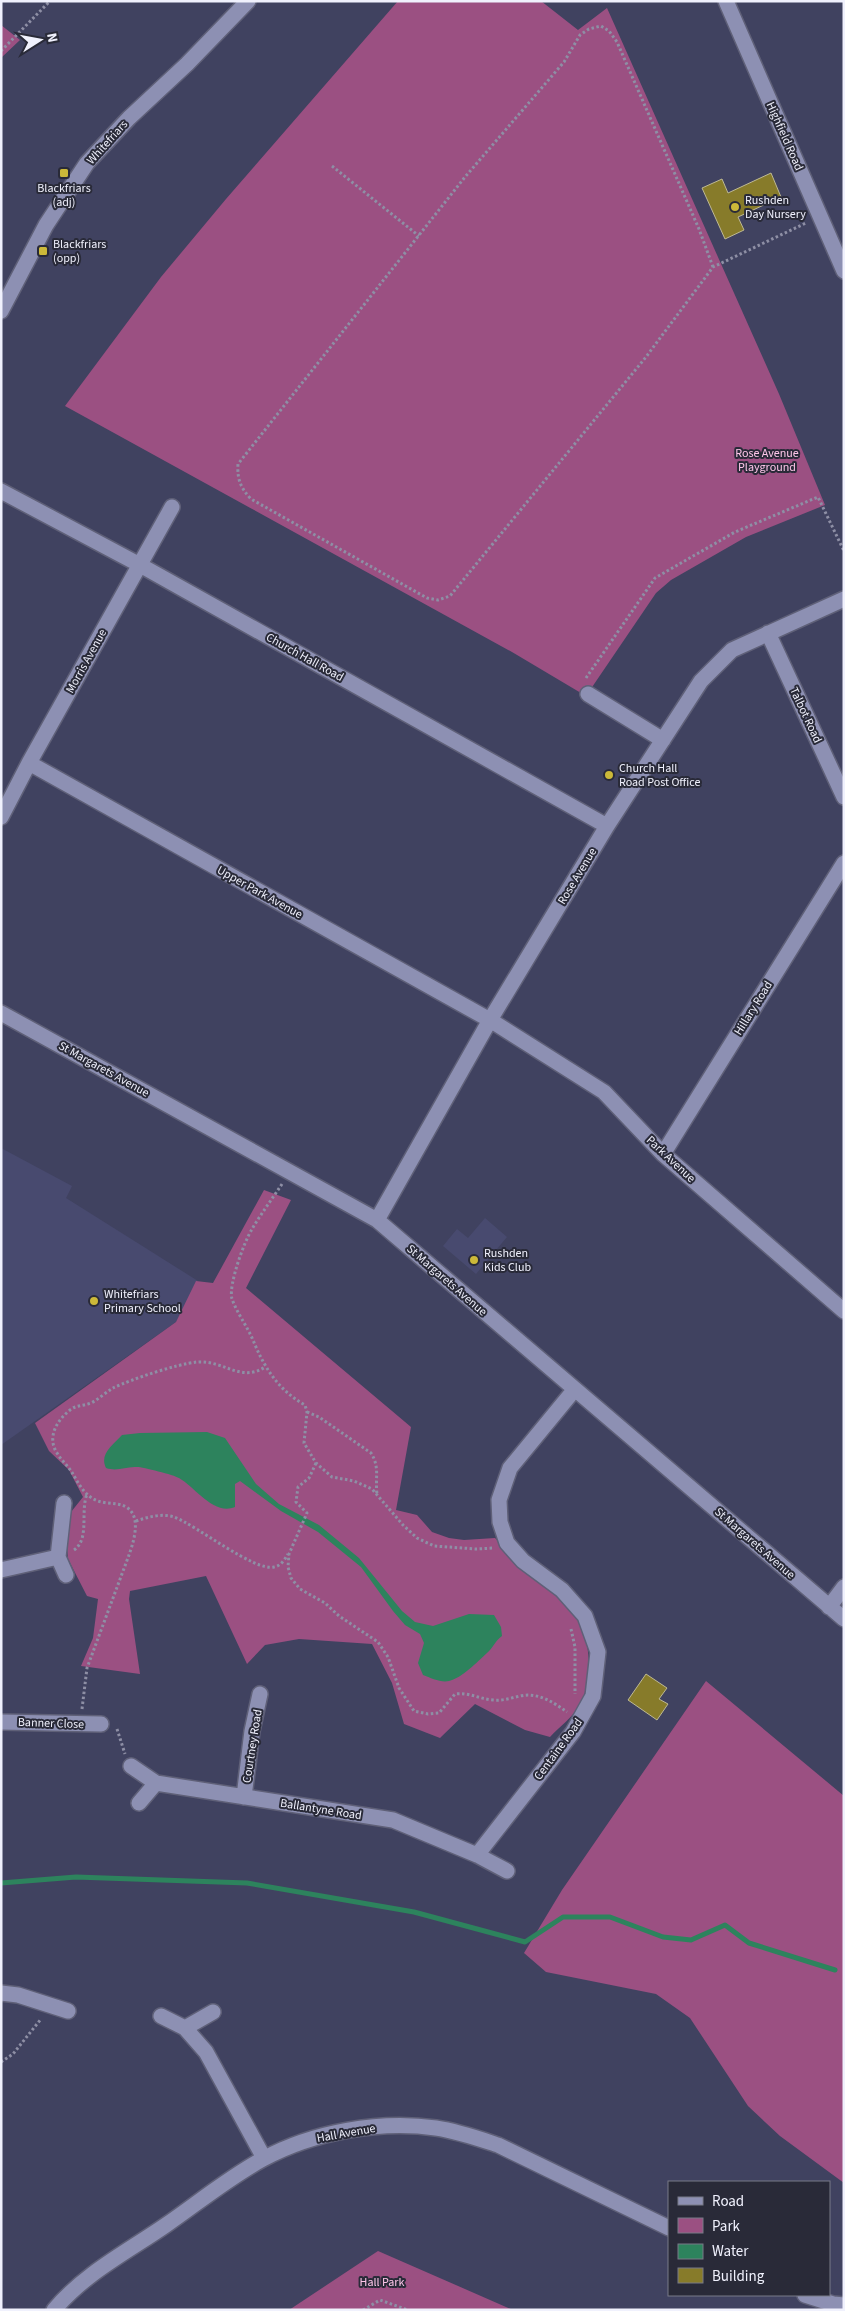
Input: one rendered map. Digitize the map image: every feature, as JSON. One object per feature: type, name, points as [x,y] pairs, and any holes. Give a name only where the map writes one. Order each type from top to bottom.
[{"type":"street","name":"Whitefriars","points":[[1,311],[46,224],[87,163],[129,118],[187,64],[248,1]]},
{"type":"street","name":"Highfield Road","points":[[726,1],[844,271]]},
{"type":"street","name":"Church Hall Road","points":[[1,491],[140,565],[607,826]]},
{"type":"street","name":"Morris Avenue","points":[[1,817],[29,763],[172,507]]},
{"type":"street","name":"Rose Avenue","points":[[377,1220],[490,1020],[607,826],[701,681],[732,650],[844,599]]},
{"type":"street","name":"Talbot Road","points":[[768,633],[844,798]]},
{"type":"street","points":[[588,694],[663,740]]},
{"type":"street","name":"Upper Park Avenue","points":[[29,763],[490,1020]]},
{"type":"street","name":"Hillary Road","points":[[663,1154],[844,864]]},
{"type":"street","name":"St Margarets Avenue","points":[[1,1012],[377,1220],[844,1619]]},
{"type":"street","name":"Park Avenue","points":[[490,1020],[604,1092],[663,1154],[844,1311]]},
{"type":"street","name":"Centaine Road","points":[[477,1855],[573,1732],[592,1696],[598,1652],[585,1616],[562,1590],[523,1561],[507,1543],[500,1522],[499,1500],[510,1468],[575,1389]]},
{"type":"street","points":[[64,1503],[58,1557],[66,1575]]},
{"type":"street","points":[[1,1570],[58,1557]]},
{"type":"street","points":[[829,1607],[844,1587]]},
{"type":"street","name":"Courtney Road","points":[[244,1797],[252,1731],[260,1694]]},
{"type":"street","name":"Banner Close","points":[[1,1722],[101,1724]]},
{"type":"street","name":"Ballantyne Road","points":[[131,1766],[156,1783],[393,1820],[477,1855],[507,1871]]},
{"type":"street","points":[[139,1803],[156,1783]]},
{"type":"street","points":[[1,1993],[68,2011]]},
{"type":"street","points":[[185,2028],[213,2012]]},
{"type":"street","points":[[161,2016],[185,2028],[206,2052],[264,2158]]},
{"type":"street","name":"Hall Avenue","points":[[61,2307],[88,2276],[165,2226],[235,2175],[264,2158],[305,2141],[339,2132],[369,2127],[434,2128],[468,2134],[498,2145],[668,2228]]},
{"type":"street","points":[[808,2296],[833,2304],[844,2304]]},
{"type":"path","points":[[1,50],[50,1]]},
{"type":"path","points":[[713,267],[699,229],[616,42],[610,31],[601,26],[589,29],[580,35],[564,62],[465,177],[238,464],[237,476],[241,488],[251,499],[427,598],[438,600],[450,596],[646,357],[713,267],[820,217]]},
{"type":"path","points":[[332,166],[419,236]]},
{"type":"path","points":[[588,694],[582,684],[655,578],[735,532],[818,497],[844,551]]},
{"type":"path","points":[[290,1171],[250,1231],[234,1277],[232,1297],[272,1378],[304,1405],[307,1412],[304,1443],[316,1463],[332,1477],[354,1481],[372,1489],[417,1538],[434,1546],[492,1549],[507,1543]]},
{"type":"path","points":[[81,1724],[87,1668],[130,1555],[135,1537],[136,1521],[130,1511],[120,1505],[92,1499],[59,1457],[52,1441],[53,1432],[63,1416],[78,1405],[90,1403],[114,1388],[183,1365],[204,1362],[229,1367],[241,1374],[248,1374],[266,1367]]},
{"type":"path","points":[[307,1412],[319,1417],[371,1453],[376,1462],[378,1472],[377,1495]]},
{"type":"path","points":[[316,1463],[309,1478],[298,1487],[296,1502],[307,1513],[289,1554],[288,1567],[291,1578],[300,1589],[325,1603],[339,1616],[378,1642],[388,1657],[399,1688],[414,1711],[439,1713],[455,1694],[466,1693],[493,1700],[539,1696],[552,1702],[574,1717],[573,1732]]},
{"type":"path","points":[[136,1521],[159,1515],[173,1517],[236,1553],[265,1567],[274,1567],[281,1564],[289,1554]]},
{"type":"path","points":[[570,1624],[575,1647],[575,1700]]},
{"type":"path","points":[[101,1724],[111,1724],[117,1728],[123,1749],[131,1766]]},
{"type":"path","points":[[1,2062],[13,2054],[51,2006]]},
{"type":"path","points":[[363,2310],[380,2300],[408,2310]]},
{"type":"shaded area","name":"Whitefriars Primary School","points":[[1,1148],[72,1186],[66,1198],[198,1281],[176,1322],[1,1445]]},
{"type":"shaded area","name":"Rushden Kids Club","points":[[485,1218],[507,1237],[476,1274],[443,1246],[457,1229],[468,1238]]},
{"type":"green space","name":"Rose Avenue Playground","points":[[398,1],[541,1],[578,30],[607,8],[779,394],[825,505],[746,537],[671,580],[656,593],[586,696],[512,652],[65,406],[161,277],[226,199]]},
{"type":"green space","points":[[1,25],[20,40],[1,58]]},
{"type":"green space","points":[[264,1190],[291,1200],[246,1288],[411,1427],[396,1510],[417,1515],[432,1532],[449,1538],[464,1540],[495,1538],[566,1598],[581,1620],[588,1650],[588,1681],[579,1706],[570,1718],[550,1737],[525,1730],[475,1704],[440,1738],[404,1724],[392,1683],[372,1644],[299,1639],[265,1645],[247,1664],[206,1576],[130,1591],[129,1599],[140,1674],[81,1666],[93,1638],[98,1599],[87,1596],[68,1559],[67,1546],[71,1512],[83,1497],[69,1470],[49,1451],[35,1423],[176,1322],[196,1281],[213,1283]]},
{"type":"green space","points":[[706,1681],[844,1796],[844,2183],[780,2136],[748,2106],[690,2018],[656,1994],[546,1972],[524,1953],[562,1890]]},
{"type":"green space","name":"Hall Park","points":[[378,2251],[513,2310],[289,2310]]},
{"type":"water","points":[[207,1432],[225,1438],[256,1484],[279,1504],[319,1525],[359,1558],[402,1611],[415,1622],[433,1626],[469,1614],[494,1615],[501,1627],[502,1636],[474,1665],[454,1679],[443,1681],[423,1675],[418,1663],[424,1643],[420,1634],[405,1625],[361,1567],[318,1532],[281,1511],[240,1481],[235,1484],[235,1507],[227,1509],[212,1504],[179,1478],[140,1467],[110,1469],[106,1468],[104,1463],[108,1450],[122,1435]]},
{"type":"building","name":"Rushden Day Nursery","points":[[771,173],[781,197],[738,217],[744,230],[725,239],[702,188],[722,179],[728,193]]},
{"type":"building","points":[[646,1674],[667,1688],[659,1699],[668,1704],[657,1720],[628,1700]]},
{"type":"waterway","points":[[1,1883],[76,1877],[247,1883],[414,1912],[525,1942],[563,1917],[610,1917],[663,1937],[691,1940],[725,1925],[749,1943],[835,1970]]},
{"type":"place","name":"Blackfriars (adj)","points":[[64,173]]},
{"type":"place","name":"Rushden Day Nursery","points":[[735,207]]},
{"type":"place","name":"Blackfriars (opp)","points":[[43,251]]},
{"type":"place","name":"Church Hall Road Post Office","points":[[609,775]]},
{"type":"place","name":"Rushden Kids Club","points":[[474,1260]]},
{"type":"place","name":"Whitefriars Primary School","points":[[94,1301]]}]
